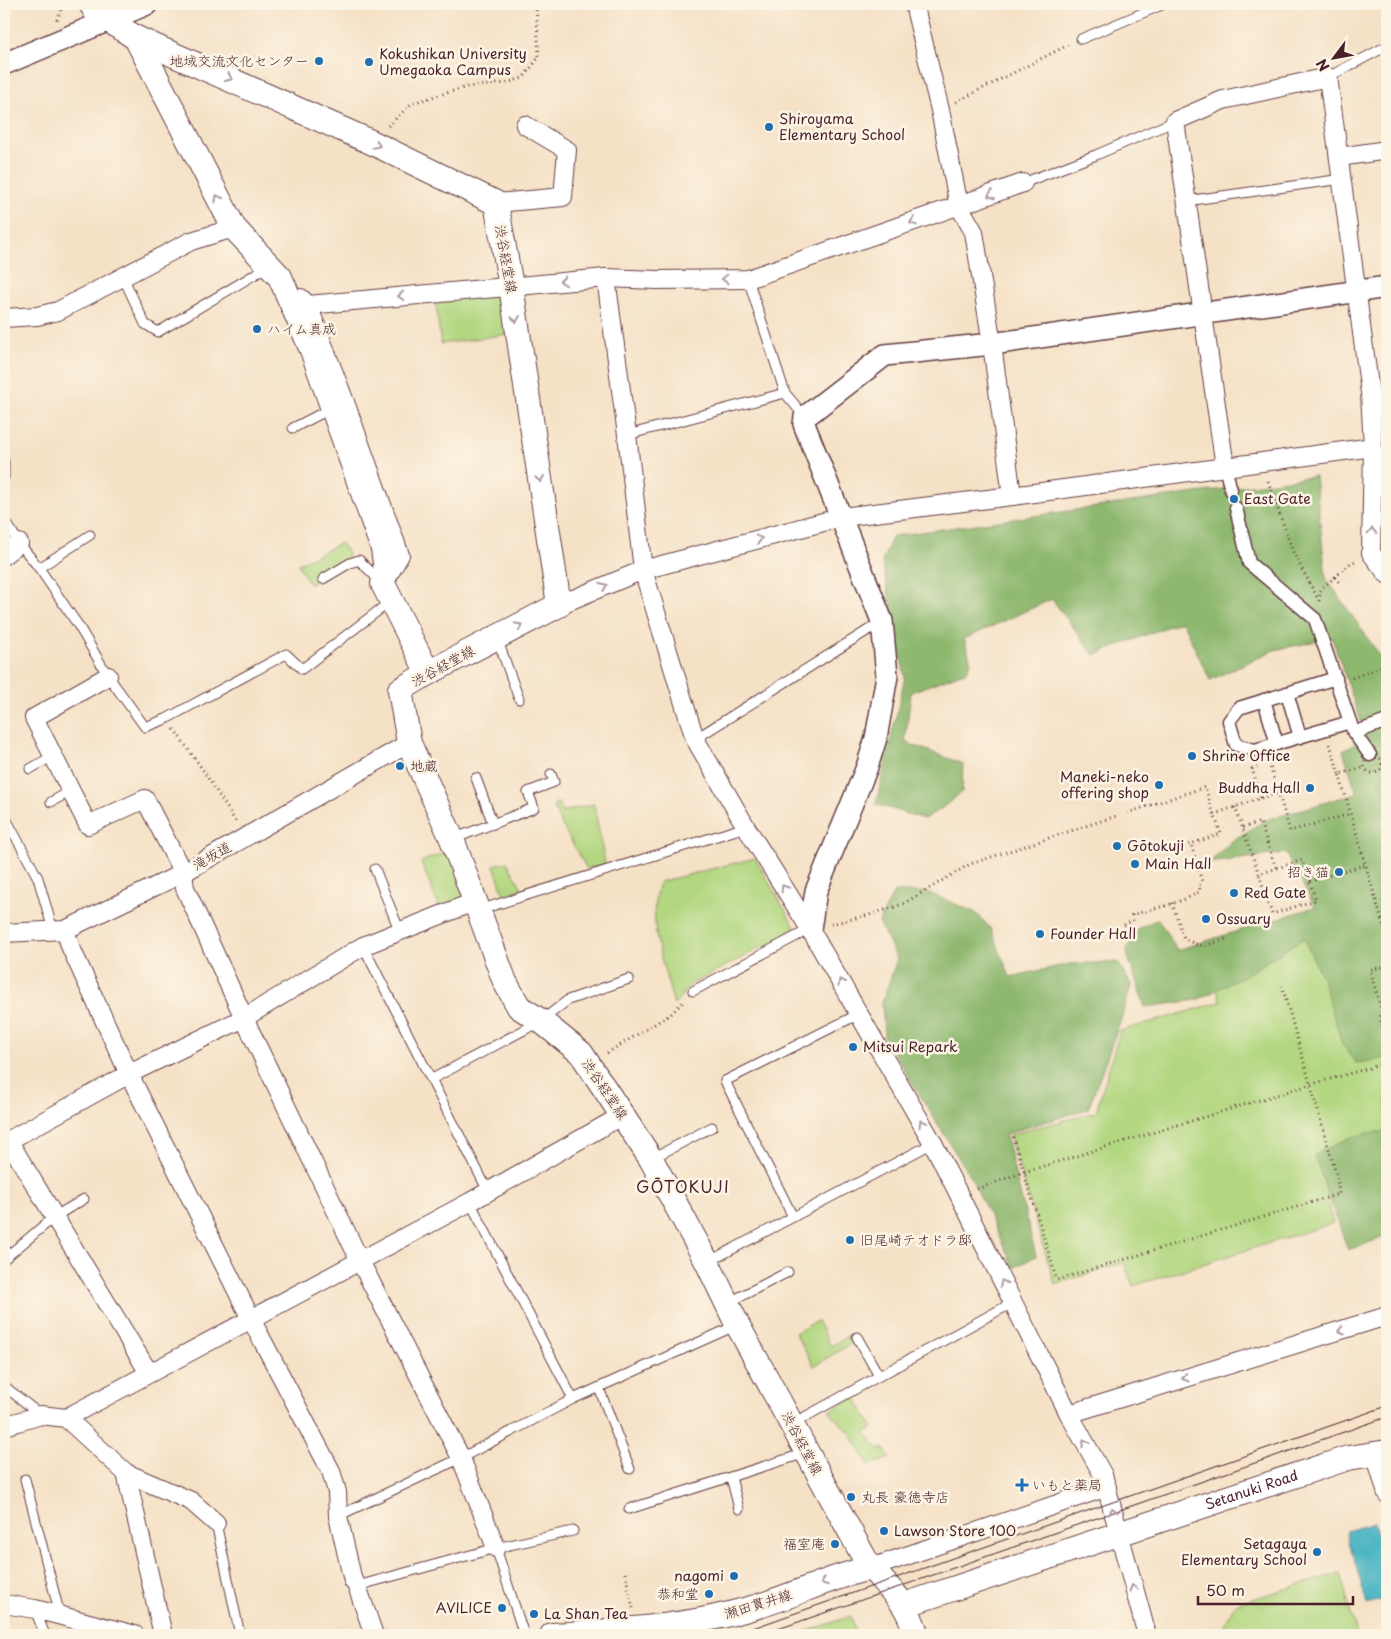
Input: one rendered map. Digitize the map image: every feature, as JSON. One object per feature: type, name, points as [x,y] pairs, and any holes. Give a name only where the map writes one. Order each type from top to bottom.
[{"type":"main road","points":[[91,4],[96,12],[136,38],[371,142],[496,203]]},
{"type":"main road","points":[[136,38],[234,228],[275,272],[339,405],[383,549],[387,593],[428,673]]},
{"type":"main road","name":"渋谷経堂線","points":[[496,203],[511,286],[559,605],[428,673],[400,690],[409,743],[452,839],[505,982],[519,1007],[541,1021],[581,1053],[651,1159],[707,1262],[737,1324],[870,1568],[904,1605],[917,1635]]},
{"type":"main road","name":"Setanuki Road","points":[[1119,1535],[1348,1458],[1381,1453]]},
{"type":"main road","points":[[904,1605],[1119,1535]]},
{"type":"main road","name":"瀬田貫井線","points":[[552,1635],[680,1624],[748,1610],[849,1573],[870,1568]]},
{"type":"street","points":[[4,64],[147,4]]},
{"type":"street","points":[[914,4],[940,110],[959,206],[974,232],[992,344],[1012,496]]},
{"type":"street","points":[[1231,490],[1225,467],[1175,121],[1223,100],[1328,77],[1370,393],[1373,447],[1371,553],[1387,574]]},
{"type":"street","points":[[496,203],[563,197],[567,150],[525,125]]},
{"type":"street","points":[[1339,157],[1387,150]]},
{"type":"street","points":[[308,305],[606,278],[657,280],[748,279],[1023,183]]},
{"type":"street","points":[[4,318],[37,316],[58,311],[191,241],[234,228]]},
{"type":"street","points":[[275,272],[308,305],[339,405]]},
{"type":"street","points":[[606,278],[643,570],[695,739],[746,827],[810,929],[933,1143],[1012,1303],[1069,1414],[1103,1475],[1146,1635]]},
{"type":"street","points":[[810,929],[816,891],[867,767],[876,738],[886,676],[882,621],[804,424],[805,417],[885,355],[992,344],[1387,287]]},
{"type":"street","points":[[559,605],[643,570],[842,517],[1373,447]]},
{"type":"street","points":[[1236,508],[1249,563],[1315,618],[1352,727],[1370,755]]},
{"type":"street","points":[[4,555],[19,543]]},
{"type":"street","points":[[108,676],[34,718],[88,826],[145,799],[183,873],[185,888],[244,1018],[360,1261],[461,1458],[496,1548]]},
{"type":"street","points":[[1337,681],[1287,693],[1239,708],[1229,721],[1236,745],[1255,750],[1300,737],[1387,721]]},
{"type":"street","points":[[1287,693],[1300,737]]},
{"type":"street","points":[[1264,700],[1277,744]]},
{"type":"street","name":"滝坂道","points":[[4,933],[59,930],[183,873],[409,743]]},
{"type":"street","points":[[149,1373],[6,1141],[129,1074],[244,1018],[363,946],[477,905]]},
{"type":"street","points":[[59,930],[250,1319],[332,1471],[337,1492],[338,1516],[353,1581],[357,1586],[374,1635]]},
{"type":"street","points":[[4,1426],[41,1416],[66,1418],[470,1202],[623,1116]]},
{"type":"street","points":[[1069,1414],[1387,1316]]},
{"type":"street","points":[[66,1418],[126,1473],[191,1501],[216,1524]]},
{"type":"street","points":[[1381,1453],[1387,1494]]},
{"type":"street","points":[[126,1473],[163,1635]]},
{"type":"street","points":[[870,1568],[1106,1487]]},
{"type":"street","points":[[4,1604],[35,1609],[135,1635]]},
{"type":"lane","points":[[1081,39],[1164,4]]},
{"type":"lane","points":[[1328,77],[1387,46]]},
{"type":"lane","points":[[1023,183],[1096,155],[1175,121]]},
{"type":"lane","points":[[1186,201],[1342,179]]},
{"type":"lane","points":[[123,277],[145,324],[158,332],[275,272]]},
{"type":"lane","points":[[748,279],[785,393],[805,417]]},
{"type":"lane","points":[[627,435],[785,393]]},
{"type":"lane","points":[[294,428],[339,405]]},
{"type":"lane","points":[[4,462],[4,477]]},
{"type":"lane","points":[[4,519],[78,626],[108,676],[146,727],[166,719],[286,654],[302,669],[387,593],[359,560],[350,563],[323,580]]},
{"type":"lane","points":[[39,568],[90,535]]},
{"type":"lane","points":[[695,739],[882,621]]},
{"type":"lane","points":[[497,637],[519,699]]},
{"type":"lane","points":[[30,769],[53,756]]},
{"type":"lane","points":[[452,839],[534,808],[528,792],[554,782],[551,774]]},
{"type":"lane","points":[[476,778],[493,824]]},
{"type":"lane","points":[[51,802],[71,791]]},
{"type":"lane","points":[[4,815],[38,878],[59,930]]},
{"type":"lane","points":[[477,905],[746,827]]},
{"type":"lane","points":[[375,869],[400,932]]},
{"type":"lane","points":[[693,991],[810,929]]},
{"type":"lane","points":[[363,946],[488,1191]]},
{"type":"lane","points":[[432,1079],[541,1021],[568,1000],[630,979]]},
{"type":"lane","points":[[793,1217],[725,1081],[859,1014]]},
{"type":"lane","points":[[651,1159],[712,1127]]},
{"type":"lane","points":[[707,1262],[933,1143]]},
{"type":"lane","points":[[4,1259],[54,1217],[84,1199]]},
{"type":"lane","points":[[470,1202],[573,1399]]},
{"type":"lane","points":[[727,1303],[788,1272]]},
{"type":"lane","points":[[792,1424],[1012,1303]]},
{"type":"lane","points":[[338,1516],[461,1458],[573,1399],[737,1324]]},
{"type":"lane","points":[[857,1337],[879,1376]]},
{"type":"lane","points":[[4,1386],[41,1416]]},
{"type":"lane","points":[[598,1388],[630,1469]]},
{"type":"lane","points":[[629,1509],[731,1478],[806,1452]]},
{"type":"lane","points":[[731,1478],[739,1509]]},
{"type":"lane","points":[[25,1479],[60,1616]]},
{"type":"lane","points":[[216,1524],[240,1635]]},
{"type":"lane","points":[[357,1586],[496,1548],[573,1531]]},
{"type":"lane","points":[[496,1548],[524,1635]]},
{"type":"lane","points":[[35,1609],[45,1635]]},
{"type":"path","points":[[56,24],[63,4]]},
{"type":"path","points":[[371,142],[412,103],[467,87],[506,83],[522,78],[539,57],[536,4]]},
{"type":"path","points":[[940,110],[1033,61],[1081,39]]},
{"type":"path","points":[[1268,481],[1293,552],[1319,601]]},
{"type":"path","points":[[1315,618],[1321,589],[1352,562],[1357,561]]},
{"type":"path","points":[[1335,577],[1340,584]]},
{"type":"path","points":[[1337,681],[1387,664]]},
{"type":"path","points":[[166,719],[204,770],[245,837]]},
{"type":"path","points":[[1321,744],[1330,741],[1387,938]]},
{"type":"path","points":[[1261,798],[1252,769],[1277,760]]},
{"type":"path","points":[[1269,763],[1290,832],[1350,814]]},
{"type":"path","points":[[1339,774],[1364,767]]},
{"type":"path","points":[[1127,813],[1204,787],[1221,834],[1184,846]]},
{"type":"path","points":[[1214,814],[1279,792]]},
{"type":"path","points":[[1235,807],[1272,914],[1316,900],[1302,860],[1259,874]]},
{"type":"path","points":[[810,929],[869,915],[903,904],[970,864],[1116,816]]},
{"type":"path","points":[[1243,828],[1260,822],[1276,868]]},
{"type":"path","points":[[1124,924],[1133,921],[1132,915],[1172,903],[1200,891],[1199,885],[1202,882],[1191,844]]},
{"type":"path","points":[[1344,871],[1365,865]]},
{"type":"path","points":[[1310,881],[1334,874]]},
{"type":"path","points":[[1172,903],[1184,938],[1197,946],[1226,938]]},
{"type":"path","points":[[1387,966],[1370,970],[1382,1012],[1380,1017],[1387,1044]]},
{"type":"path","points":[[1012,1137],[1057,1280],[1339,1194],[1336,1177],[1282,986]]},
{"type":"path","points":[[589,1065],[622,1042],[671,1014],[693,991]]},
{"type":"path","points":[[960,1196],[1024,1172],[1387,1062]]},
{"type":"path","points":[[625,1573],[637,1629]]},
{"type":"green space","points":[[508,291],[515,333],[441,344],[435,297]]},
{"type":"green space","points":[[1315,476],[1326,578],[1387,666],[1387,1058],[1356,1063],[1342,1044],[1323,980],[1304,938],[1242,977],[1197,1000],[1145,1007],[1126,951],[1137,929],[1158,919],[1177,950],[1315,907],[1285,853],[1209,863],[1233,840],[1266,820],[1357,793],[1343,751],[1366,736],[1332,638],[1274,650],[1210,680],[1182,621],[1094,655],[1052,599],[964,639],[971,662],[967,671],[911,692],[905,742],[963,764],[962,792],[924,819],[876,804],[905,677],[882,561],[893,536]]},
{"type":"green space","points":[[341,543],[348,553],[346,562],[310,585],[298,564]]},
{"type":"green space","points":[[558,803],[561,812],[594,804],[605,864],[587,869],[558,818],[553,805]]},
{"type":"green space","points":[[448,851],[464,894],[461,899],[439,907],[421,862]]},
{"type":"green space","points":[[755,858],[796,929],[690,985],[674,1005],[661,959],[655,928],[654,913],[659,882]]},
{"type":"green space","points":[[507,862],[522,888],[504,895],[494,865]]},
{"type":"green space","points":[[1387,889],[1387,1184],[1327,1201],[1333,1223],[1133,1286],[1124,1263],[1055,1284],[1009,1135],[1096,1112],[1120,1031],[1221,1002],[1212,973]]},
{"type":"green space","points":[[894,892],[927,892],[976,913],[991,929],[1010,977],[1069,964],[1118,962],[1131,985],[1121,1019],[1088,1109],[1005,1134],[1036,1256],[1014,1268],[973,1181],[884,1037],[882,1003],[897,959],[879,922]]},
{"type":"green space","points":[[1373,1132],[1387,1132],[1387,1236],[1348,1250],[1314,1155],[1351,1137]]},
{"type":"green space","points":[[817,1321],[831,1346],[849,1335],[854,1342],[814,1366],[795,1333]]},
{"type":"green space","points":[[855,1397],[873,1428],[866,1433],[878,1449],[885,1449],[890,1458],[869,1465],[850,1433],[829,1411]]},
{"type":"green space","points":[[1340,1573],[1357,1635],[1226,1635],[1223,1627],[1235,1604]]},
{"type":"green space","points":[[851,1616],[857,1635],[796,1635]]},
{"type":"water","points":[[1374,1523],[1387,1568],[1387,1598],[1367,1604],[1346,1531]]},
{"type":"tram line","points":[[733,1635],[1387,1406]]},
{"type":"tram line","points":[[761,1635],[1387,1417]]},
{"type":"place","name":"地域交流文化センター","points":[[319,61]]},
{"type":"place","name":"Kokushikan University Umegaoka Campus","points":[[369,62]]},
{"type":"place","name":"Shiroyama Elementary School","points":[[769,127]]},
{"type":"place","name":"ハイム真成","points":[[257,329]]},
{"type":"place","name":"East Gate","points":[[1234,499]]},
{"type":"place","name":"Shrine Office","points":[[1192,756]]},
{"type":"place","name":"地蔵","points":[[400,766]]},
{"type":"place","name":"Maneki-neko offering shop","points":[[1159,785]]},
{"type":"place","name":"Buddha Hall","points":[[1310,788]]},
{"type":"place","name":"Gōtokuji","points":[[1117,846]]},
{"type":"place","name":"Main Hall","points":[[1135,864]]},
{"type":"place","name":"招き猫","points":[[1339,872]]},
{"type":"place","name":"Red Gate","points":[[1234,893]]},
{"type":"place","name":"Ossuary","points":[[1206,919]]},
{"type":"place","name":"Founder Hall","points":[[1040,934]]},
{"type":"place","name":"Mitsui Repark","points":[[853,1047]]},
{"type":"place","name":"旧尾崎テオドラ邸","points":[[850,1240]]},
{"type":"place","name":"いもと薬局","points":[[1022,1485]]},
{"type":"place","name":"丸長 豪徳寺店","points":[[851,1497]]},
{"type":"place","name":"Lawson Store 100","points":[[884,1531]]},
{"type":"place","name":"福室庵","points":[[835,1544]]},
{"type":"place","name":"Setagaya Elementary School","points":[[1317,1552]]},
{"type":"place","name":"nagomi","points":[[734,1576]]},
{"type":"place","name":"恭和堂","points":[[709,1594]]},
{"type":"place","name":"AVILICE","points":[[502,1608]]},
{"type":"place","name":"La Shan Tea","points":[[534,1614]]},
{"type":"district","name":"GŌTOKUJI","points":[[683,1187]]}]
